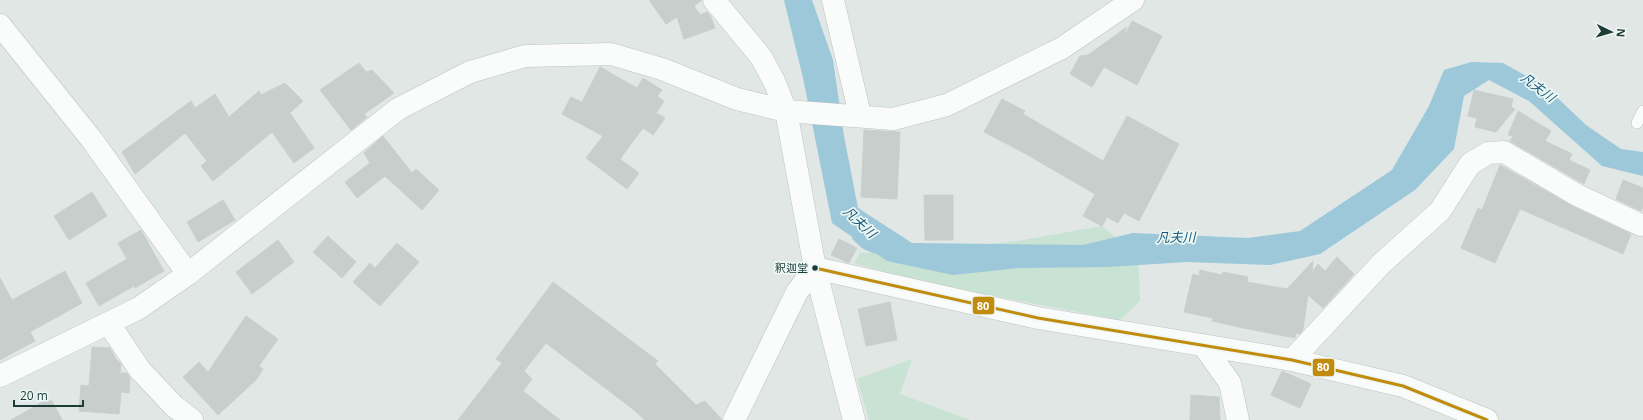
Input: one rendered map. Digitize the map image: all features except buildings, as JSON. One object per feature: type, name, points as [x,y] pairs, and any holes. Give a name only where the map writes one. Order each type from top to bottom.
[{"type":"street","points":[[714,0],[761,57],[774,81],[786,111],[815,268],[854,420]]},
{"type":"street","points":[[833,0],[860,115]]},
{"type":"street","points":[[0,376],[139,308],[188,274],[398,109],[470,72],[525,56],[611,54],[662,69],[737,99],[786,111],[860,115],[893,119],[947,105],[1062,48],[1133,0]]},
{"type":"street","points":[[0,25],[92,140],[188,274]]},
{"type":"street","points":[[1292,360],[1381,264],[1440,211],[1470,164],[1488,153],[1504,152],[1577,195],[1640,225]]},
{"type":"street","points":[[815,268],[1038,318],[1292,360],[1403,386],[1487,420]]},
{"type":"street","points":[[734,420],[797,292],[815,268]]},
{"type":"street","points":[[109,324],[140,370],[174,406],[192,420]]},
{"type":"street","points":[[1203,345],[1230,382],[1238,420]]},
{"type":"lane","points":[[1637,123],[1643,111]]},
{"type":"green space","points":[[1102,226],[1138,256],[1140,301],[1120,320],[919,282],[854,263],[860,253],[916,252],[1018,241]]},
{"type":"green space","points":[[912,359],[900,394],[970,420],[869,420],[857,379]]},
{"type":"water","points":[[784,0],[812,0],[833,60],[844,136],[858,208],[912,243],[1083,245],[1133,233],[1248,238],[1300,231],[1392,170],[1429,106],[1444,70],[1471,62],[1503,63],[1546,87],[1586,125],[1621,149],[1643,152],[1643,176],[1602,166],[1529,101],[1489,80],[1464,96],[1454,149],[1415,190],[1320,254],[1270,265],[1187,262],[1108,267],[1019,268],[953,275],[887,261],[832,223],[803,78]]},
{"type":"waterway","name":"凡夫川","points":[[856,238],[865,246],[875,250]]},
{"type":"transit line","name":"80","points":[[815,268],[1038,318],[1292,360],[1403,386],[1487,420]]},
{"type":"place","name":"釈迦堂","points":[[815,268]]}]
